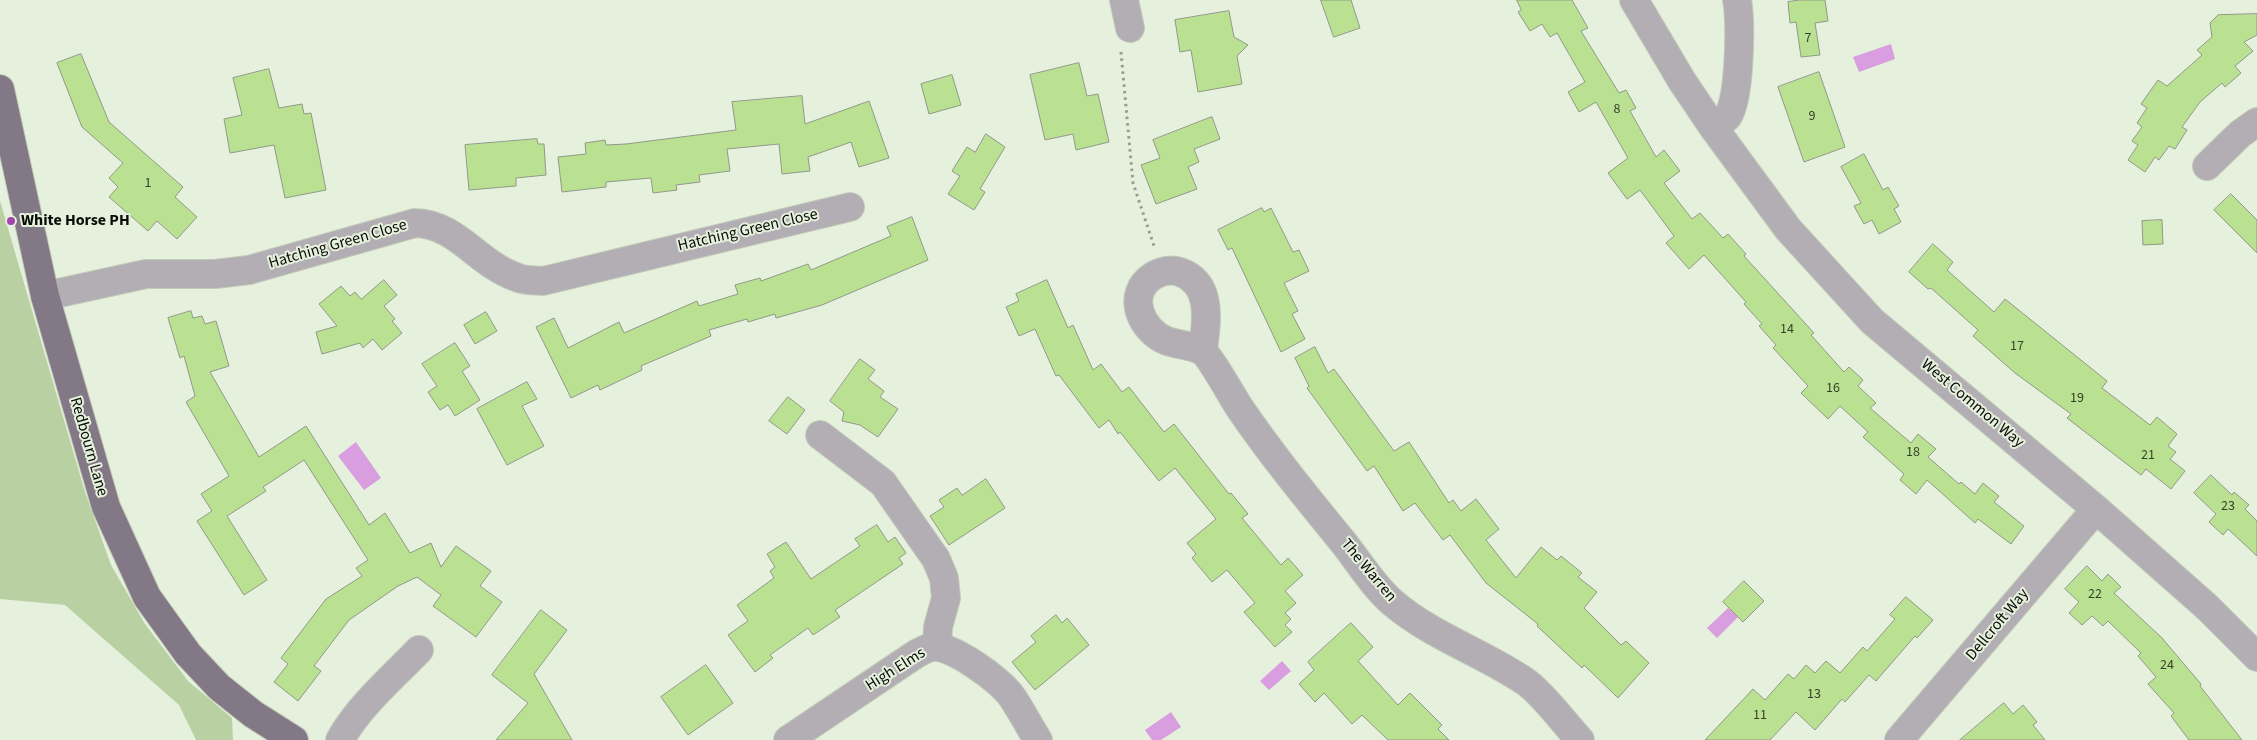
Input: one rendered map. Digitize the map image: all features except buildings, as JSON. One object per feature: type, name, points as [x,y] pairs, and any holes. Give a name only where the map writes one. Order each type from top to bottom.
[{"type":"main road","name":"Redbourn Lane","points":[[0,89],[8,165],[106,507],[147,597],[188,654],[219,687],[253,714],[294,740]]},
{"type":"street","points":[[1124,0],[1130,28]]},
{"type":"street","name":"West Common Way","points":[[1634,0],[1667,57],[1713,127],[1788,229],[1872,320],[2096,508],[2207,607],[2257,656]]},
{"type":"street","points":[[1713,127],[1728,116],[1733,104],[1738,60],[1739,11],[1737,0]]},
{"type":"street","points":[[2207,166],[2240,134],[2257,122]]},
{"type":"street","name":"Hatching Green Close","points":[[45,296],[146,274],[215,274],[249,270],[415,223],[429,223],[442,228],[501,270],[515,277],[542,281],[850,207]]},
{"type":"street","points":[[1175,270],[1192,279],[1201,290],[1207,306],[1203,351],[1167,341],[1155,334],[1144,320],[1137,306],[1138,296],[1143,285],[1153,276],[1175,270]]},
{"type":"street","name":"The Warren","points":[[1203,351],[1279,463],[1392,602],[1425,626],[1527,683],[1580,740]]},
{"type":"street","points":[[820,435],[883,483],[936,559],[944,578],[946,598],[938,627],[937,647]]},
{"type":"street","name":"Dellcroft Way","points":[[1899,740],[2096,508]]},
{"type":"street","name":"High Elms","points":[[800,737],[924,649],[937,647],[956,654],[995,680],[1010,694],[1038,740]]},
{"type":"street","points":[[340,740],[370,701],[419,650]]},
{"type":"path","points":[[1130,28],[1121,49],[1133,183],[1155,245],[1153,276]]},
{"type":"green space","points":[[0,201],[85,492],[111,565],[145,624],[188,681],[232,718],[233,740],[196,740],[179,705],[65,605],[0,599]]},
{"type":"shaded area","points":[[1891,44],[1895,59],[1859,72],[1853,57]]},
{"type":"shaded area","points":[[356,442],[381,478],[364,490],[338,456]]},
{"type":"shaded area","points":[[1728,608],[1738,617],[1717,638],[1707,628]]},
{"type":"shaded area","points":[[1282,661],[1291,671],[1269,690],[1260,681]]},
{"type":"shaded area","points":[[1171,712],[1181,727],[1161,740],[1152,740],[1145,730]]},
{"type":"place","name":"White Horse PH","points":[[11,221]]}]
